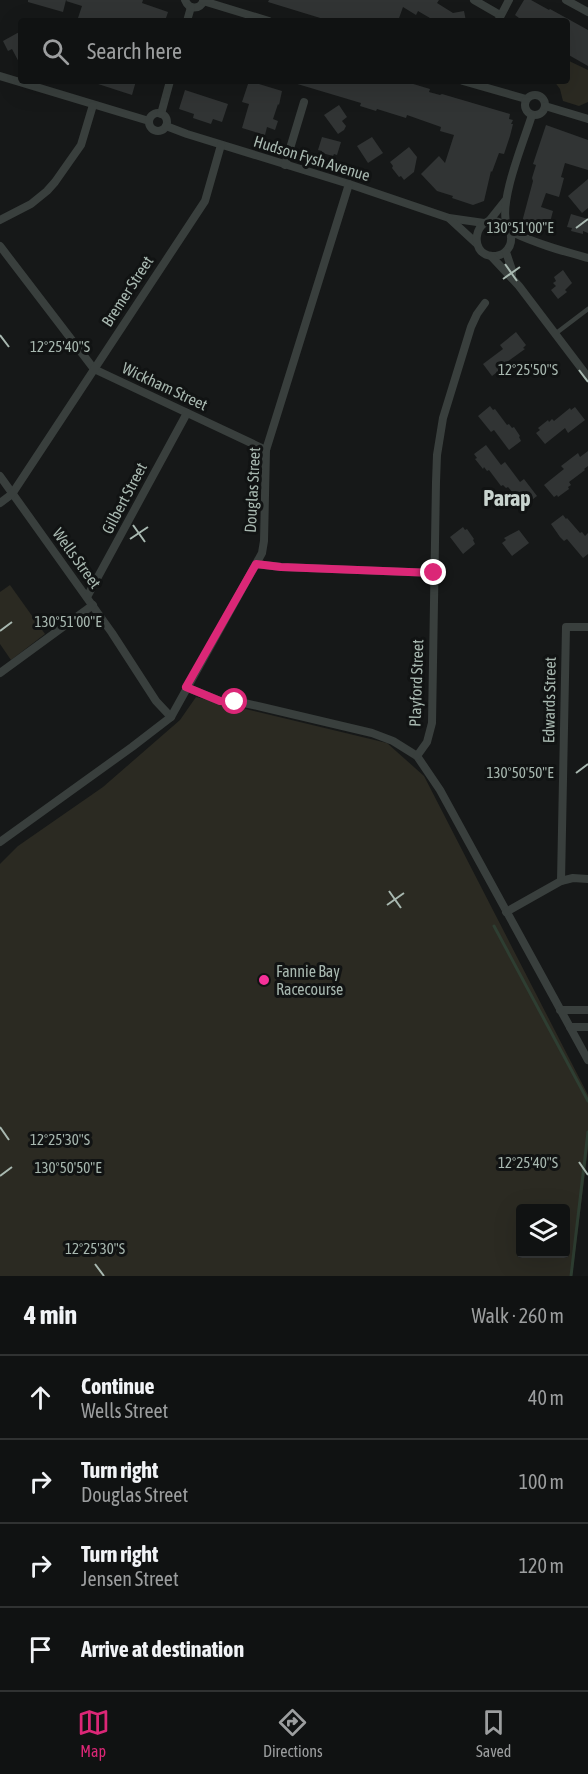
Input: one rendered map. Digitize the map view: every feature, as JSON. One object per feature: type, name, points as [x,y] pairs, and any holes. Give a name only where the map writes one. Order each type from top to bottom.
[{"type":"street","points":[[188,4],[198,7],[203,0],[260,18]]},
{"type":"street","points":[[474,0],[499,18],[509,0]]},
{"type":"street","points":[[566,0],[588,12]]},
{"type":"street","points":[[0,76],[18,82]]},
{"type":"street","points":[[26,84],[149,121]]},
{"type":"street","points":[[160,114],[169,84]]},
{"type":"street","points":[[482,84],[526,99]]},
{"type":"street","points":[[531,95],[538,95],[543,99],[545,106],[539,114],[532,115],[525,109],[526,99],[531,95]]},
{"type":"street","points":[[285,165],[304,102]]},
{"type":"street","points":[[0,220],[32,204],[55,182],[81,145],[93,105]]},
{"type":"street","points":[[545,106],[588,119]]},
{"type":"street","points":[[160,114],[165,117],[166,126],[163,130],[155,131],[149,126],[149,121],[153,115],[160,114]]},
{"type":"street","points":[[512,278],[507,250],[512,238],[505,219],[505,201],[532,115]]},
{"type":"street","name":"Hudson Fysh Avenue","points":[[166,126],[448,218]]},
{"type":"street","name":"Bremer Street","points":[[0,503],[12,494],[205,201],[221,145]]},
{"type":"street","name":"Douglas Street","points":[[0,842],[171,717],[256,564],[263,548],[266,450],[349,184]]},
{"type":"street","points":[[476,243],[477,232],[505,201]]},
{"type":"street","points":[[448,218],[497,221],[532,241],[588,258]]},
{"type":"street","points":[[448,218],[512,278],[588,377]]},
{"type":"street","points":[[490,256],[498,256],[507,250],[532,241]]},
{"type":"street","name":"Wickham Street","points":[[0,246],[94,369],[266,450]]},
{"type":"street","name":"Playford Street","points":[[417,756],[427,742],[432,723],[436,482],[443,418],[471,327],[484,303]]},
{"type":"street","name":"Gilbert Street","points":[[0,673],[90,601],[187,413]]},
{"type":"street","name":"Wells Street","points":[[0,476],[123,648],[156,701],[171,717]]},
{"type":"street","points":[[256,564],[434,573]]},
{"type":"street","name":"Edwards Street","points":[[561,881],[566,627],[588,627]]},
{"type":"street","points":[[186,687],[220,701],[244,703],[372,733],[393,741],[417,756],[440,790],[588,1060]]},
{"type":"street","points":[[506,912],[561,881],[573,878],[588,879]]},
{"type":"street","points":[[560,1010],[588,1010]]},
{"type":"street","points":[[570,1027],[588,1027]]},
{"type":"lane","points":[[555,334],[588,309]]},
{"type":"shaded area","points":[[570,61],[588,70],[588,102],[579,106],[563,101],[556,84],[570,84]]},
{"type":"shaded area","points":[[10,585],[45,634],[11,660],[0,644],[0,592]]},
{"type":"shaded area","name":"Fannie Bay Racecourse","points":[[196,697],[387,743],[424,776],[588,1095],[588,1149],[572,1276],[0,1276],[0,864],[18,846],[103,787],[180,720]]},
{"type":"building","points":[[28,0],[66,0],[63,12],[28,2]]},
{"type":"building","points":[[143,0],[142,3],[168,12],[166,18],[78,18],[82,6],[66,1]]},
{"type":"building","points":[[269,0],[439,0],[437,3],[453,13],[464,11],[465,18],[430,18],[418,11],[416,15],[403,7],[399,18],[320,18],[268,2]]},
{"type":"building","points":[[524,0],[531,0],[566,18],[519,18],[515,15]]},
{"type":"building","points":[[570,20],[588,30],[588,66],[570,56]]},
{"type":"building","points":[[18,33],[18,60],[12,49],[8,51],[3,41]]},
{"type":"building","points":[[98,84],[135,84],[132,95]]},
{"type":"building","points":[[248,84],[259,84],[282,91],[273,119],[278,121],[275,130],[267,127],[265,135],[242,128],[249,104],[242,102]]},
{"type":"building","points":[[297,84],[413,84],[430,89],[429,92],[510,114],[509,119],[513,120],[511,124],[513,124],[510,136],[504,154],[499,153],[491,171],[484,201],[473,205],[452,198],[453,196],[437,191],[421,174],[439,156],[445,163],[454,135],[440,131],[441,127],[407,115],[406,118],[377,109],[376,111],[360,106],[361,103]]},
{"type":"building","points":[[185,90],[228,104],[222,122],[213,119],[211,124],[193,118],[194,114],[179,109]]},
{"type":"building","points":[[339,105],[347,117],[342,121],[346,126],[344,130],[338,134],[324,115]]},
{"type":"building","points":[[546,125],[588,140],[588,170],[565,163],[559,197],[546,193],[541,207],[553,211],[548,230],[522,222],[533,181],[536,165],[533,164]]},
{"type":"building","points":[[322,137],[341,142],[337,155],[333,156],[318,150]]},
{"type":"building","points":[[372,137],[383,153],[368,163],[357,146]]},
{"type":"building","points":[[409,147],[417,157],[414,172],[404,180],[392,168],[390,162]]},
{"type":"building","points":[[588,179],[588,208],[582,213],[568,196]]},
{"type":"building","points":[[571,214],[588,219],[588,233],[571,231],[572,228],[567,227]]},
{"type":"building","points":[[563,270],[572,283],[565,290],[567,292],[558,299],[551,290],[556,286],[553,283],[556,281],[554,277]]},
{"type":"building","points":[[516,332],[526,345],[523,348],[525,349],[507,362],[509,364],[505,366],[507,368],[492,376],[483,364],[503,349],[500,345]]},
{"type":"building","points":[[490,406],[507,425],[514,427],[520,436],[521,441],[509,450],[494,430],[491,432],[478,416]]},
{"type":"building","points":[[575,407],[585,420],[568,433],[565,428],[545,444],[536,433],[540,430],[538,428],[548,420],[549,422],[552,419],[554,421],[570,408],[571,410]]},
{"type":"building","points":[[486,445],[501,465],[505,462],[520,482],[524,479],[537,496],[524,506],[508,487],[501,486],[489,470],[487,471],[484,467],[483,469],[474,454]]},
{"type":"building","points":[[588,451],[588,466],[569,482],[571,485],[569,489],[558,497],[557,495],[554,497],[544,485],[564,469],[561,466],[578,453],[580,457]]},
{"type":"building","points":[[563,515],[580,533],[582,532],[585,536],[588,533],[588,554],[583,558],[567,539],[564,541],[560,537],[551,524]]},
{"type":"building","points":[[463,527],[467,529],[475,544],[463,554],[450,537]]},
{"type":"building","points":[[519,530],[529,543],[512,556],[502,543],[506,540],[504,538]]},
{"type":"waterway","points":[[494,926],[588,1101]]},
{"type":"waterway","points":[[571,1276],[588,1132]]},
{"type":"place","name":"Fannie Bay Racecourse","points":[[264,980]]},
{"type":"district","name":"Parap","points":[[507,498]]},
{"type":"route","points":[[235,702],[220,701],[186,687],[256,564],[271,567],[434,573]]}]
